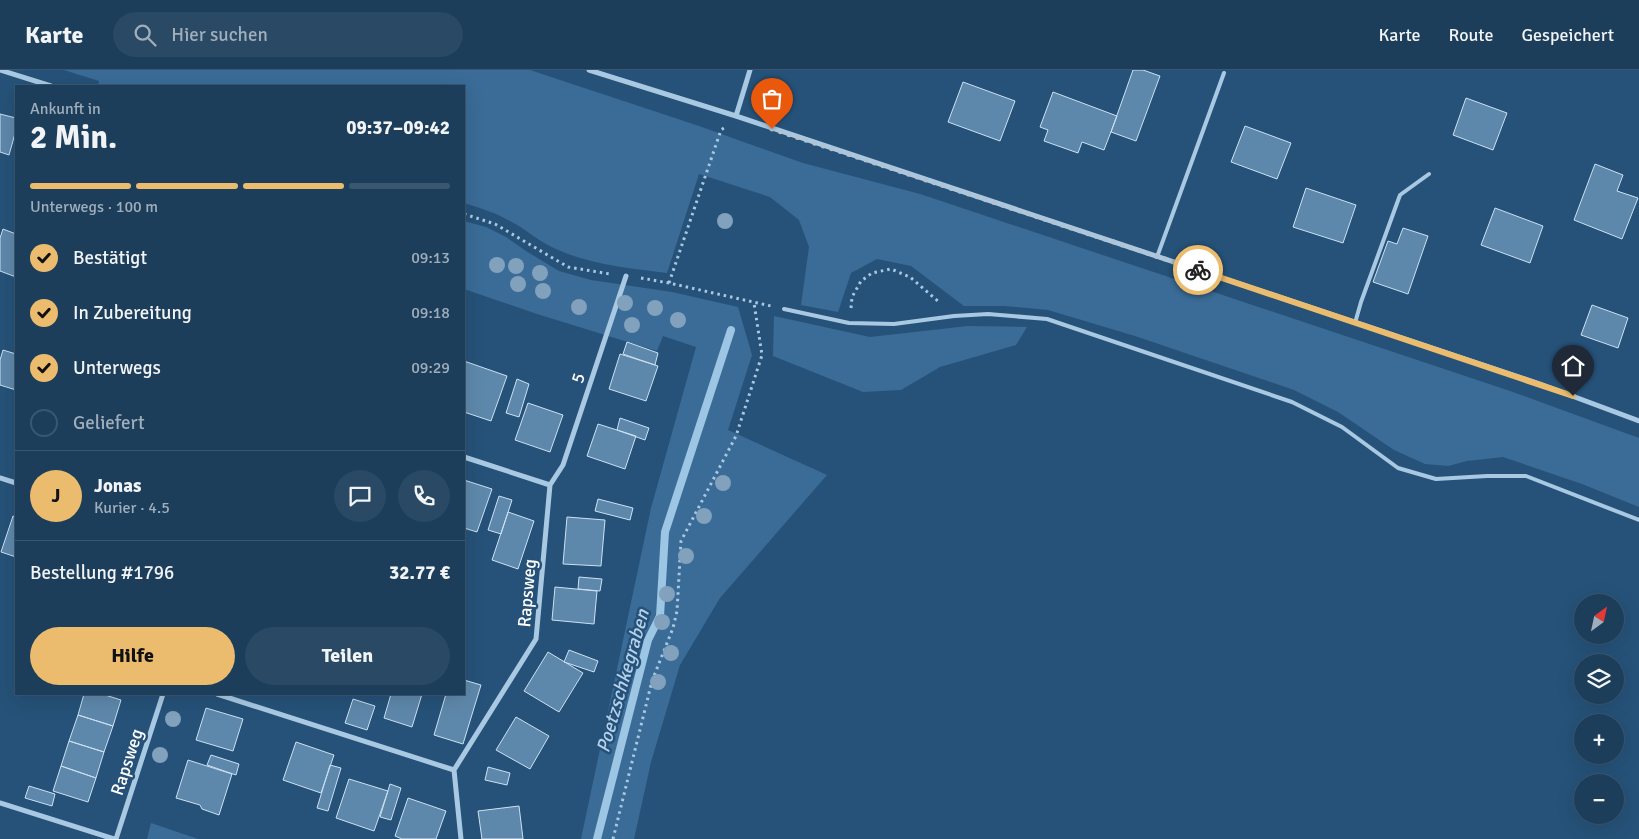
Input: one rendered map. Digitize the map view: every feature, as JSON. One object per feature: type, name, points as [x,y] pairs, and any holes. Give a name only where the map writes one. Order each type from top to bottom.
[{"type":"street","points":[[0,70],[48,85]]},
{"type":"street","points":[[589,70],[736,116],[1540,384],[1639,420]]},
{"type":"street","points":[[736,116],[750,70]]},
{"type":"street","name":"5","points":[[550,485],[563,465],[626,276]]},
{"type":"street","points":[[465,457],[550,485]]},
{"type":"street","points":[[0,478],[15,483]]},
{"type":"street","name":"Rapsweg","points":[[454,770],[536,639],[550,485]]},
{"type":"street","name":"Rapsweg","points":[[0,803],[115,839],[163,695]]},
{"type":"street","points":[[221,695],[454,770],[461,839]]},
{"type":"lane","points":[[1157,257],[1224,73]]},
{"type":"lane","points":[[1355,323],[1400,196],[1428,174]]},
{"type":"lane","points":[[784,309],[849,323],[894,324],[954,316],[988,314],[1047,319],[1292,402],[1342,427],[1398,468],[1436,479],[1526,476],[1639,520]]},
{"type":"path","points":[[669,282],[721,130],[736,116]]},
{"type":"path","points":[[849,323],[852,297],[861,281],[872,272],[891,269],[910,277],[954,316]]},
{"type":"path","points":[[613,839],[652,681],[673,628],[677,611],[681,541],[736,436],[762,355],[754,302]]},
{"type":"shaded area","points":[[64,70],[530,70],[803,163],[920,194],[1510,391],[1639,438],[1639,507],[1582,484],[1503,457],[1467,461],[1448,466],[1425,464],[1394,450],[1338,412],[1294,390],[1135,336],[1048,310],[1004,306],[964,306],[911,266],[877,259],[851,273],[838,312],[801,305],[809,247],[799,220],[770,197],[699,174],[667,273],[610,265],[569,254],[544,243],[505,218],[465,203],[465,85],[98,85],[99,81]]},
{"type":"shaded area","points":[[465,221],[486,227],[506,237],[559,271],[591,280],[672,292],[738,307],[752,355],[728,430],[827,475],[720,598],[680,665],[651,762],[634,839],[581,839],[651,508],[696,347],[663,336],[657,351],[465,289]]},
{"type":"shaded area","points":[[774,316],[870,337],[968,326],[1027,327],[1016,345],[940,367],[901,390],[863,392],[773,356]]},
{"type":"shaded area","points":[[151,823],[198,839],[147,839]]},
{"type":"building","points":[[1133,70],[1143,70],[1160,76],[1136,141],[1111,132]]},
{"type":"building","points":[[963,82],[1015,101],[1000,141],[948,122]]},
{"type":"building","points":[[1053,92],[1117,116],[1104,150],[1082,142],[1078,153],[1044,141],[1048,130],[1040,127]]},
{"type":"building","points":[[1466,98],[1507,113],[1493,150],[1453,135]]},
{"type":"building","points":[[0,114],[15,118],[15,134],[9,155],[0,152]]},
{"type":"building","points":[[1245,126],[1291,143],[1277,179],[1231,162]]},
{"type":"building","points":[[1595,164],[1623,175],[1617,191],[1638,198],[1622,239],[1574,220]]},
{"type":"building","points":[[1306,188],[1356,205],[1343,243],[1293,227]]},
{"type":"building","points":[[1495,208],[1543,226],[1530,263],[1481,245]]},
{"type":"building","points":[[1403,228],[1428,236],[1408,294],[1373,282],[1388,241],[1397,244]]},
{"type":"building","points":[[3,229],[15,234],[15,277],[0,271],[0,238]]},
{"type":"building","points":[[1592,305],[1628,318],[1618,348],[1581,335]]},
{"type":"building","points":[[627,342],[658,353],[655,365],[623,354]]},
{"type":"building","points":[[3,350],[15,354],[15,390],[0,385],[0,360]]},
{"type":"building","points":[[620,354],[658,366],[646,401],[609,389]]},
{"type":"building","points":[[465,361],[507,376],[491,421],[465,412]]},
{"type":"building","points":[[517,379],[529,384],[519,417],[506,413]]},
{"type":"building","points":[[528,403],[563,415],[550,452],[515,440]]},
{"type":"building","points":[[620,418],[649,428],[645,440],[617,430]]},
{"type":"building","points":[[598,424],[636,436],[625,469],[587,456]]},
{"type":"building","points":[[465,480],[492,489],[477,532],[465,528]]},
{"type":"building","points":[[499,496],[512,500],[501,534],[488,530]]},
{"type":"building","points":[[598,499],[633,508],[630,520],[595,511]]},
{"type":"building","points":[[508,512],[534,521],[518,569],[492,560]]},
{"type":"building","points":[[13,516],[15,517],[15,557],[1,552]]},
{"type":"building","points":[[567,517],[605,520],[601,566],[563,564]]},
{"type":"building","points":[[579,577],[602,579],[600,591],[578,589]]},
{"type":"building","points":[[555,587],[597,591],[594,624],[552,620]]},
{"type":"building","points":[[569,650],[598,661],[594,672],[564,662]]},
{"type":"building","points":[[548,652],[583,673],[559,712],[524,691]]},
{"type":"building","points":[[465,680],[481,685],[463,744],[434,735],[446,695],[465,695]]},
{"type":"building","points":[[84,695],[105,695],[121,700],[113,726],[78,715]]},
{"type":"building","points":[[391,695],[422,695],[412,727],[384,718]]},
{"type":"building","points":[[353,699],[375,706],[367,730],[345,723]]},
{"type":"building","points":[[206,708],[243,719],[233,751],[196,740]]},
{"type":"building","points":[[78,715],[113,726],[104,752],[69,741]]},
{"type":"building","points":[[516,717],[549,736],[530,769],[496,750]]},
{"type":"building","points":[[69,741],[104,752],[96,778],[61,766]]},
{"type":"building","points":[[296,742],[334,755],[321,793],[283,780]]},
{"type":"building","points":[[211,755],[239,764],[236,775],[207,765]]},
{"type":"building","points":[[188,760],[232,774],[219,815],[202,809],[200,805],[176,798]]},
{"type":"building","points":[[330,765],[341,768],[328,811],[317,808]]},
{"type":"building","points":[[61,766],[96,778],[88,802],[53,791]]},
{"type":"building","points":[[488,767],[510,773],[507,785],[485,780]]},
{"type":"building","points":[[349,779],[388,791],[374,831],[336,818]]},
{"type":"building","points":[[390,784],[401,788],[391,820],[380,817]]},
{"type":"building","points":[[29,786],[55,794],[52,806],[25,798]]},
{"type":"building","points":[[408,798],[446,811],[436,839],[402,839],[395,836]]},
{"type":"building","points":[[519,806],[523,839],[482,839],[478,811]]},
{"type":"waterway","name":"Poetzschkegraben","points":[[597,839],[648,640],[660,616],[665,532],[731,330]]},
{"type":"way so far","points":[[772,129],[1198,270]]},
{"type":"route","points":[[1198,270],[1573,396]]}]
